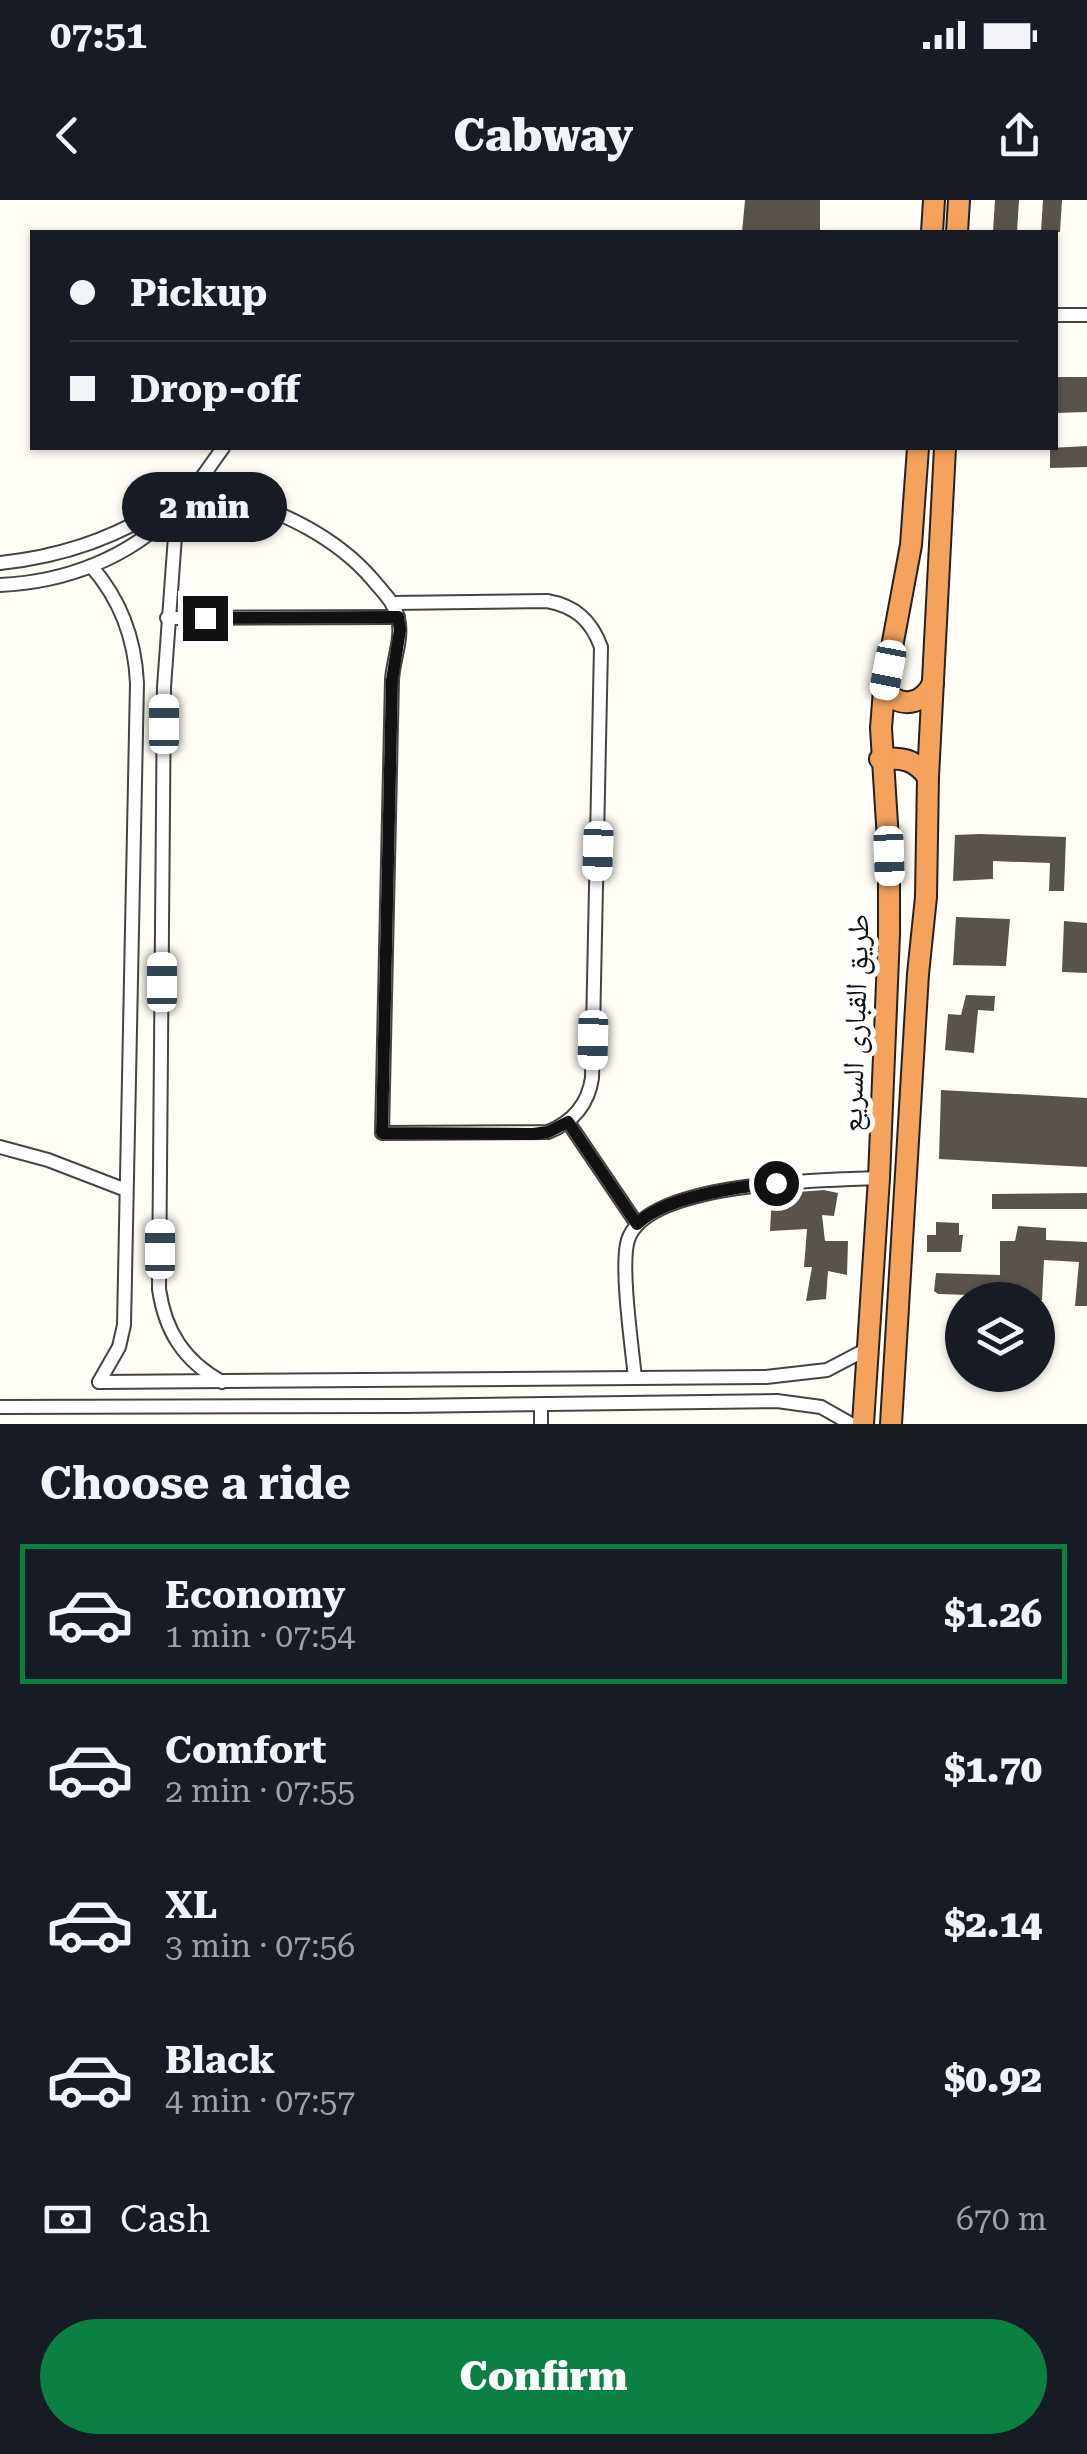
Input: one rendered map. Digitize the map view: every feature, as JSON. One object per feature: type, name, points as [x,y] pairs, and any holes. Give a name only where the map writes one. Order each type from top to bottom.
[{"type":"highway","points":[[932,230],[934,200]]},
{"type":"highway","points":[[956,230],[958,200]]},
{"type":"highway","name":"طريق القبارى السريع","points":[[862,1424],[879,1178],[890,891],[880,759],[884,690],[906,584],[918,450]]},
{"type":"highway","name":"طريق القبارى السريع","points":[[896,1328],[926,897],[928,776],[945,450]]},
{"type":"highway","points":[[884,690],[898,702],[916,702],[933,682]]},
{"type":"highway","points":[[880,759],[904,758],[928,776]]},
{"type":"highway","points":[[891,1424],[896,1328]]},
{"type":"highway","points":[[896,1328],[902,1358],[901,1424]]},
{"type":"street","points":[[1058,315],[1087,315]]},
{"type":"street","points":[[0,584],[36,582],[91,566],[143,538],[177,509],[221,450]]},
{"type":"street","points":[[0,563],[49,556],[102,539],[153,513],[198,480]]},
{"type":"street","points":[[198,480],[328,538],[355,560],[392,603],[398,617],[400,630],[392,680],[382,1133],[548,1132],[568,1122],[587,1098],[592,1078],[601,646],[587,620],[562,604],[392,603]]},
{"type":"street","points":[[177,509],[166,618],[159,1289],[173,1337],[194,1363],[222,1382]]},
{"type":"street","points":[[91,566],[118,605],[130,635],[136,667],[122,1336],[99,1382],[728,1378],[803,1374],[838,1366],[867,1349]]},
{"type":"street","points":[[166,618],[398,617]]},
{"type":"street","points":[[568,1122],[637,1224]]},
{"type":"street","points":[[0,1147],[48,1160],[126,1190]]},
{"type":"street","points":[[635,1378],[626,1253],[637,1224],[662,1208],[734,1188],[879,1178]]},
{"type":"street","points":[[0,1406],[777,1401],[811,1405],[851,1424]]},
{"type":"street","points":[[541,1405],[541,1424]]},
{"type":"building","points":[[745,200],[820,200],[820,230],[742,230]]},
{"type":"building","points":[[995,200],[1019,200],[1017,230],[993,230]]},
{"type":"building","points":[[1043,200],[1062,200],[1060,232],[1041,230]]},
{"type":"building","points":[[1058,377],[1087,377],[1087,412],[1058,413]]},
{"type":"building","points":[[1087,446],[1087,467],[1050,468],[1050,450]]},
{"type":"building","points":[[955,835],[1066,837],[1064,891],[1049,891],[1050,863],[993,861],[993,879],[953,881]]},
{"type":"building","points":[[956,917],[1010,919],[1006,966],[953,965]]},
{"type":"building","points":[[1064,921],[1087,923],[1087,973],[1062,972]]},
{"type":"building","points":[[966,995],[995,996],[994,1011],[978,1010],[974,1053],[945,1050],[948,1014],[961,1015]]},
{"type":"building","points":[[941,1090],[1087,1098],[1087,1167],[939,1159]]},
{"type":"building","points":[[824,1190],[838,1193],[834,1216],[822,1215],[825,1241],[848,1241],[847,1275],[828,1271],[826,1299],[806,1301],[812,1267],[804,1267],[807,1229],[770,1231],[772,1194]]},
{"type":"building","points":[[1087,1193],[1087,1209],[992,1209],[992,1194]]},
{"type":"building","points":[[936,1222],[959,1223],[959,1235],[963,1235],[961,1252],[927,1252],[927,1235],[936,1235]]},
{"type":"building","points":[[1018,1226],[1046,1228],[1046,1240],[1087,1242],[1087,1306],[1075,1306],[1079,1262],[1044,1260],[1043,1282],[945,1282],[945,1294],[934,1291],[936,1273],[1000,1275],[1000,1241],[1015,1241]]},
{"type":"route","points":[[205,618],[398,617],[400,630],[392,680],[382,1133],[533,1134],[568,1122],[637,1224],[662,1208],[734,1188],[776,1183]]}]
